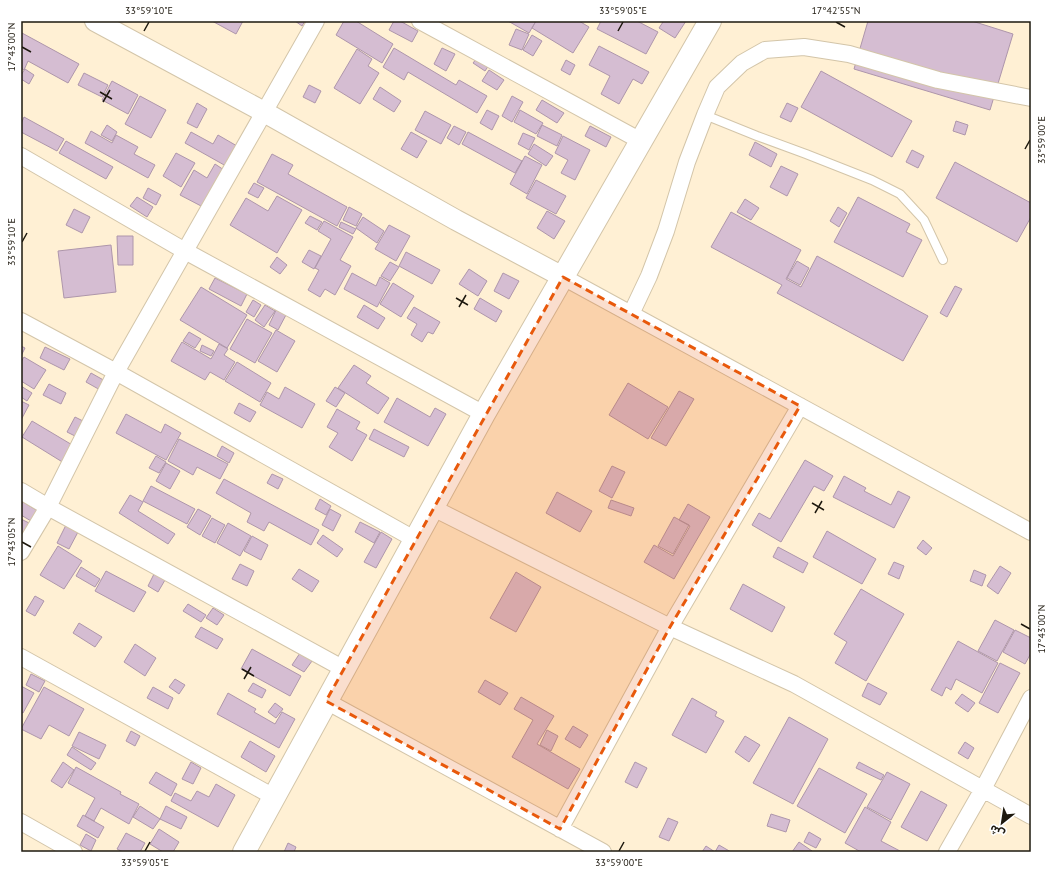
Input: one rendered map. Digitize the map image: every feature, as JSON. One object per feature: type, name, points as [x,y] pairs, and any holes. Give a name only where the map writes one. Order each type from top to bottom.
[{"type":"main road","points":[[244,852],[484,414],[710,21]]},
{"type":"street","points":[[95,21],[264,112],[456,220],[1031,532]]},
{"type":"street","points":[[21,552],[48,507],[116,372],[316,21]]},
{"type":"street","points":[[420,21],[642,141]]},
{"type":"street","points":[[631,314],[649,276],[666,231],[687,162],[717,87],[742,63],[765,50],[804,47],[849,54],[938,80],[1031,98]]},
{"type":"street","points":[[21,156],[185,251],[484,414]]},
{"type":"street","points":[[21,321],[116,372],[416,540]]},
{"type":"street","points":[[560,828],[670,627],[800,406]]},
{"type":"street","points":[[21,491],[344,669]]},
{"type":"street","points":[[433,508],[670,627],[794,684],[1031,816]]},
{"type":"street","points":[[21,657],[274,797]]},
{"type":"street","points":[[947,852],[983,790],[1031,698]]},
{"type":"street","points":[[326,701],[603,852]]},
{"type":"street","points":[[21,822],[74,852]]},
{"type":"lane","points":[[705,115],[872,180],[900,194],[924,220],[943,260]]},
{"type":"highlighted area","points":[[563,277],[800,406],[670,627],[560,829],[326,701]]},
{"type":"building","points":[[212,21],[243,21],[236,34]]},
{"type":"building","points":[[295,21],[305,21],[302,26]]},
{"type":"building","points":[[344,21],[356,21],[393,44],[382,63],[336,35]]},
{"type":"building","points":[[394,21],[400,21],[418,31],[412,42],[389,30]]},
{"type":"building","points":[[508,21],[536,21],[529,33]]},
{"type":"building","points":[[536,21],[579,21],[589,27],[573,53],[532,28]]},
{"type":"building","points":[[601,21],[637,21],[658,32],[646,54],[597,29]]},
{"type":"building","points":[[662,21],[686,21],[675,38],[659,28],[663,22]]},
{"type":"building","points":[[868,21],[972,21],[1013,34],[990,110],[854,69]]},
{"type":"building","points":[[516,29],[529,34],[522,50],[509,45]]},
{"type":"building","points":[[21,33],[79,64],[68,83],[28,61],[24,70],[21,68]]},
{"type":"building","points":[[532,35],[542,41],[533,56],[523,50]]},
{"type":"building","points":[[599,46],[649,72],[642,84],[633,79],[619,104],[601,94],[610,76],[589,65]]},
{"type":"building","points":[[394,48],[456,85],[459,80],[487,96],[477,113],[408,72],[404,80],[383,67]]},
{"type":"building","points":[[442,48],[455,54],[446,71],[434,64]]},
{"type":"building","points":[[357,49],[372,59],[368,66],[379,73],[360,104],[334,88]]},
{"type":"building","points":[[477,58],[489,65],[485,71],[473,63]]},
{"type":"building","points":[[566,60],[575,65],[570,75],[561,70]]},
{"type":"building","points":[[25,69],[34,75],[29,84],[21,79],[21,75]]},
{"type":"building","points":[[489,70],[504,80],[497,90],[482,81]]},
{"type":"building","points":[[821,71],[912,121],[892,157],[801,107]]},
{"type":"building","points":[[84,73],[108,85],[102,97],[78,85]]},
{"type":"building","points":[[112,81],[138,95],[128,114],[102,100]]},
{"type":"building","points":[[309,85],[321,91],[315,103],[303,97]]},
{"type":"building","points":[[380,87],[401,101],[394,112],[373,99]]},
{"type":"building","points":[[140,96],[166,110],[151,138],[125,124]]},
{"type":"building","points":[[512,96],[523,102],[512,122],[502,116]]},
{"type":"building","points":[[542,100],[564,113],[557,123],[536,110]]},
{"type":"building","points":[[197,103],[207,109],[197,128],[187,123]]},
{"type":"building","points":[[787,103],[798,108],[791,122],[780,117]]},
{"type":"building","points":[[487,110],[499,116],[492,130],[480,123]]},
{"type":"building","points":[[520,110],[543,123],[536,134],[514,122]]},
{"type":"building","points":[[425,111],[451,125],[441,144],[415,130]]},
{"type":"building","points":[[24,117],[64,139],[57,151],[21,132],[21,124]]},
{"type":"building","points":[[956,121],[968,125],[965,135],[953,131]]},
{"type":"building","points":[[107,125],[117,132],[112,141],[101,135]]},
{"type":"building","points":[[542,125],[562,135],[557,146],[537,136]]},
{"type":"building","points":[[454,126],[466,132],[459,145],[447,138]]},
{"type":"building","points":[[590,126],[611,137],[606,147],[585,136]]},
{"type":"building","points":[[91,131],[112,143],[116,135],[138,147],[134,154],[155,165],[148,178],[85,143]]},
{"type":"building","points":[[191,132],[213,144],[218,135],[237,146],[226,166],[185,143]]},
{"type":"building","points":[[411,132],[427,141],[417,158],[401,149]]},
{"type":"building","points":[[468,132],[522,161],[515,173],[462,144]]},
{"type":"building","points":[[523,133],[535,138],[529,150],[518,144]]},
{"type":"building","points":[[563,136],[590,150],[575,180],[561,173],[568,160],[555,153]]},
{"type":"building","points":[[66,141],[113,167],[106,179],[59,153]]},
{"type":"building","points":[[755,142],[777,154],[771,167],[749,155]]},
{"type":"building","points":[[534,144],[553,156],[546,166],[528,154]]},
{"type":"building","points":[[912,150],[924,156],[918,168],[906,162]]},
{"type":"building","points":[[176,153],[195,163],[181,187],[163,176]]},
{"type":"building","points":[[272,154],[293,165],[288,174],[347,207],[337,226],[257,182]]},
{"type":"building","points":[[525,156],[542,165],[527,194],[510,184]]},
{"type":"building","points":[[955,162],[1031,203],[1031,217],[1017,242],[936,198]]},
{"type":"building","points":[[215,164],[224,170],[203,207],[180,195],[194,170],[207,178]]},
{"type":"building","points":[[781,166],[798,174],[787,196],[770,187]]},
{"type":"building","points":[[536,180],[566,196],[556,214],[526,198]]},
{"type":"building","points":[[254,183],[264,188],[258,198],[248,193]]},
{"type":"building","points":[[148,188],[161,195],[156,205],[143,198]]},
{"type":"building","points":[[277,196],[302,210],[277,253],[230,225],[246,198],[268,211]]},
{"type":"building","points":[[137,197],[153,207],[147,217],[130,206]]},
{"type":"building","points":[[858,197],[910,224],[906,232],[922,240],[903,277],[834,242]]},
{"type":"building","points":[[745,199],[759,208],[751,220],[737,212]]},
{"type":"building","points":[[349,207],[362,214],[356,226],[343,220]]},
{"type":"building","points":[[838,207],[847,213],[839,227],[830,221]]},
{"type":"building","points":[[74,209],[90,217],[82,233],[66,225]]},
{"type":"building","points":[[547,211],[565,221],[554,239],[537,228]]},
{"type":"building","points":[[731,212],[801,250],[786,279],[801,287],[817,256],[928,316],[903,361],[777,293],[782,285],[711,247]]},
{"type":"building","points":[[310,216],[322,222],[317,230],[305,223]]},
{"type":"building","points":[[363,217],[384,231],[377,243],[356,228]]},
{"type":"building","points":[[324,221],[353,237],[340,260],[351,266],[335,295],[325,289],[320,297],[308,290],[319,270],[315,268],[331,239],[318,231]]},
{"type":"building","points":[[341,222],[356,229],[353,234],[339,227]]},
{"type":"building","points":[[389,225],[410,236],[396,261],[375,249]]},
{"type":"building","points":[[117,236],[133,236],[133,265],[118,265]]},
{"type":"building","points":[[111,245],[116,292],[64,298],[58,251]]},
{"type":"building","points":[[309,250],[321,256],[314,269],[302,262]]},
{"type":"building","points":[[406,252],[440,270],[432,284],[399,266]]},
{"type":"building","points":[[277,257],[287,265],[280,274],[270,267]]},
{"type":"building","points":[[797,261],[809,268],[800,285],[787,278]]},
{"type":"building","points":[[390,262],[399,267],[390,281],[381,276]]},
{"type":"building","points":[[469,269],[487,281],[478,296],[459,284]]},
{"type":"building","points":[[352,273],[376,286],[380,277],[390,283],[377,307],[344,289]]},
{"type":"building","points":[[503,273],[519,281],[509,299],[494,291]]},
{"type":"building","points":[[215,278],[247,294],[241,306],[209,289]]},
{"type":"building","points":[[393,283],[414,296],[401,317],[380,304]]},
{"type":"building","points":[[955,286],[962,289],[947,317],[940,313]]},
{"type":"building","points":[[201,287],[247,315],[227,348],[180,320]]},
{"type":"building","points":[[480,298],[502,311],[496,322],[474,309]]},
{"type":"building","points":[[253,300],[261,305],[254,317],[246,312]]},
{"type":"building","points":[[265,305],[275,311],[264,327],[255,320]]},
{"type":"building","points":[[364,305],[385,318],[378,329],[357,317]]},
{"type":"building","points":[[414,307],[440,322],[433,334],[428,332],[422,342],[411,335],[417,324],[407,318]]},
{"type":"building","points":[[277,308],[287,313],[278,330],[269,325]]},
{"type":"building","points":[[247,319],[272,333],[255,363],[230,349]]},
{"type":"building","points":[[276,330],[295,341],[277,372],[258,361]]},
{"type":"building","points":[[189,332],[201,339],[195,348],[183,341]]},
{"type":"building","points":[[182,342],[211,359],[219,344],[228,349],[224,355],[235,362],[224,380],[210,372],[205,380],[171,361]]},
{"type":"building","points":[[202,345],[214,351],[211,356],[200,351]]},
{"type":"building","points":[[21,346],[25,348],[21,356]]},
{"type":"building","points":[[45,347],[70,359],[64,370],[40,358]]},
{"type":"building","points":[[24,357],[46,370],[34,389],[21,381],[21,362]]},
{"type":"building","points":[[237,362],[271,383],[260,402],[225,381]]},
{"type":"building","points":[[354,365],[371,376],[366,383],[389,398],[378,414],[338,388]]},
{"type":"building","points":[[91,373],[107,382],[102,391],[86,382]]},
{"type":"building","points":[[628,383],[668,407],[648,439],[609,415]]},
{"type":"building","points":[[49,384],[66,393],[61,404],[43,395]]},
{"type":"building","points":[[21,386],[32,393],[27,401],[21,397]]},
{"type":"building","points":[[285,387],[315,404],[302,428],[260,405],[267,392],[279,399]]},
{"type":"building","points":[[335,387],[345,393],[336,407],[326,401]]},
{"type":"building","points":[[679,391],[694,399],[666,446],[651,438]]},
{"type":"building","points":[[397,398],[430,417],[435,408],[446,414],[428,446],[384,422]]},
{"type":"building","points":[[21,401],[29,405],[21,420]]},
{"type":"building","points":[[239,403],[256,412],[250,422],[234,413]]},
{"type":"building","points":[[337,409],[360,422],[356,429],[367,435],[352,461],[329,447],[338,433],[327,427]]},
{"type":"building","points":[[126,414],[161,433],[165,424],[181,433],[166,460],[116,433]]},
{"type":"building","points":[[75,417],[85,422],[77,437],[67,432]]},
{"type":"building","points":[[32,421],[74,446],[64,463],[22,437]]},
{"type":"building","points":[[374,429],[409,447],[404,457],[369,439]]},
{"type":"building","points":[[179,439],[228,464],[220,479],[197,467],[193,475],[168,461]]},
{"type":"building","points":[[222,446],[234,453],[229,463],[217,456]]},
{"type":"building","points":[[156,456],[166,462],[159,473],[149,468]]},
{"type":"building","points":[[805,460],[833,476],[824,491],[814,486],[781,542],[752,525],[759,513],[770,519]]},
{"type":"building","points":[[166,463],[180,471],[170,489],[156,481]]},
{"type":"building","points":[[612,466],[625,472],[612,498],[599,491]]},
{"type":"building","points":[[272,474],[283,479],[278,489],[267,483]]},
{"type":"building","points":[[844,476],[866,488],[864,491],[891,505],[898,491],[910,497],[894,528],[833,497]]},
{"type":"building","points":[[224,479],[319,530],[311,545],[269,522],[264,531],[247,522],[251,513],[216,493]]},
{"type":"building","points":[[151,486],[195,509],[187,524],[143,501]]},
{"type":"building","points":[[557,492],[592,511],[580,532],[546,513]]},
{"type":"building","points":[[130,495],[143,502],[138,511],[175,534],[168,544],[119,513]]},
{"type":"building","points":[[320,499],[331,506],[326,515],[315,509]]},
{"type":"building","points":[[611,500],[634,508],[631,516],[608,508]]},
{"type":"building","points":[[23,502],[38,511],[31,521],[21,515],[21,505]]},
{"type":"building","points":[[688,504],[710,517],[674,579],[644,562],[654,545],[673,556],[690,526],[679,520]]},
{"type":"building","points":[[198,509],[211,516],[200,535],[187,527]]},
{"type":"building","points":[[330,509],[341,515],[333,531],[322,525]]},
{"type":"building","points":[[674,517],[689,525],[673,554],[658,546]]},
{"type":"building","points":[[212,518],[225,525],[215,543],[202,536]]},
{"type":"building","points":[[21,519],[29,523],[21,538]]},
{"type":"building","points":[[360,522],[380,532],[374,543],[355,532]]},
{"type":"building","points":[[228,523],[251,536],[240,556],[217,543]]},
{"type":"building","points":[[66,525],[78,532],[69,549],[57,543]]},
{"type":"building","points":[[827,531],[876,559],[862,584],[813,557]]},
{"type":"building","points":[[381,532],[392,539],[376,568],[364,562]]},
{"type":"building","points":[[323,535],[343,549],[337,557],[317,543]]},
{"type":"building","points":[[252,536],[268,545],[261,560],[244,551]]},
{"type":"building","points":[[923,540],[932,548],[926,555],[917,548]]},
{"type":"building","points":[[58,546],[82,561],[64,589],[40,575]]},
{"type":"building","points":[[778,547],[808,563],[803,573],[773,557]]},
{"type":"building","points":[[894,562],[904,566],[899,579],[888,574]]},
{"type":"building","points":[[240,564],[254,571],[247,586],[232,579]]},
{"type":"building","points":[[1000,566],[1011,573],[998,594],[987,586]]},
{"type":"building","points":[[81,567],[100,579],[95,587],[76,576]]},
{"type":"building","points":[[299,569],[319,581],[312,592],[292,579]]},
{"type":"building","points":[[974,570],[986,575],[982,586],[970,581]]},
{"type":"building","points":[[106,571],[146,592],[134,612],[95,591]]},
{"type":"building","points":[[516,572],[541,587],[516,632],[490,618]]},
{"type":"building","points":[[154,574],[165,580],[158,592],[148,586]]},
{"type":"building","points":[[743,584],[785,607],[772,632],[730,609]]},
{"type":"building","points":[[861,589],[904,614],[866,681],[835,663],[847,642],[834,634]]},
{"type":"building","points":[[35,596],[44,601],[35,616],[26,611]]},
{"type":"building","points":[[188,604],[206,615],[201,622],[183,611]]},
{"type":"building","points":[[213,608],[224,615],[217,625],[206,618]]},
{"type":"building","points":[[995,620],[1014,630],[997,661],[978,651]]},
{"type":"building","points":[[79,623],[102,637],[95,647],[73,633]]},
{"type":"building","points":[[201,627],[223,639],[217,649],[195,637]]},
{"type":"building","points":[[1015,630],[1031,638],[1031,653],[1025,664],[1003,652]]},
{"type":"building","points":[[958,641],[998,663],[982,693],[956,679],[951,690],[946,687],[942,696],[931,690]]},
{"type":"building","points":[[135,644],[156,658],[145,676],[124,662]]},
{"type":"building","points":[[252,649],[301,676],[290,696],[241,669]]},
{"type":"building","points":[[300,653],[312,661],[304,672],[292,665]]},
{"type":"building","points":[[1000,663],[1020,673],[998,713],[979,703]]},
{"type":"building","points":[[31,674],[45,681],[39,692],[26,685]]},
{"type":"building","points":[[175,679],[185,685],[179,694],[169,687]]},
{"type":"building","points":[[485,680],[508,693],[500,705],[478,692]]},
{"type":"building","points":[[253,683],[266,690],[262,698],[248,691]]},
{"type":"building","points":[[868,683],[887,693],[880,705],[862,696]]},
{"type":"building","points":[[21,686],[34,693],[23,713],[21,712]]},
{"type":"building","points":[[44,687],[84,709],[69,736],[49,725],[41,739],[21,729]]},
{"type":"building","points":[[153,687],[173,698],[168,709],[147,698]]},
{"type":"building","points":[[228,693],[256,709],[254,712],[275,724],[282,712],[295,719],[279,748],[217,714]]},
{"type":"building","points":[[962,694],[975,703],[968,712],[955,703]]},
{"type":"building","points":[[521,697],[554,716],[537,744],[580,769],[568,789],[512,757],[533,720],[514,709]]},
{"type":"building","points":[[692,698],[717,712],[715,716],[724,721],[706,753],[672,735]]},
{"type":"building","points":[[275,703],[283,709],[276,718],[268,712]]},
{"type":"building","points":[[789,717],[828,739],[793,804],[753,783]]},
{"type":"building","points":[[573,726],[588,735],[580,748],[565,739]]},
{"type":"building","points":[[547,730],[558,736],[551,751],[540,745]]},
{"type":"building","points":[[131,731],[140,736],[135,746],[126,741]]},
{"type":"building","points":[[79,732],[106,745],[99,759],[72,746]]},
{"type":"building","points":[[745,736],[760,745],[749,762],[735,752]]},
{"type":"building","points":[[250,741],[275,756],[266,772],[241,757]]},
{"type":"building","points":[[965,742],[974,748],[968,759],[958,753]]},
{"type":"building","points":[[72,747],[96,763],[91,770],[67,755]]},
{"type":"building","points":[[63,762],[74,770],[62,788],[51,781]]},
{"type":"building","points":[[191,762],[201,768],[193,784],[182,779]]},
{"type":"building","points":[[635,762],[647,768],[637,788],[625,782]]},
{"type":"building","points":[[859,762],[884,775],[881,780],[856,768]]},
{"type":"building","points":[[76,767],[121,792],[120,794],[139,804],[129,824],[101,808],[94,821],[85,816],[95,798],[68,783]]},
{"type":"building","points":[[819,768],[867,794],[845,833],[797,806]]},
{"type":"building","points":[[156,772],[177,784],[171,796],[149,783]]},
{"type":"building","points":[[887,772],[910,784],[891,820],[867,807]]},
{"type":"building","points":[[216,784],[235,795],[218,827],[171,801],[175,793],[191,801],[197,791],[209,797]]},
{"type":"building","points":[[921,791],[947,805],[927,841],[901,827]]},
{"type":"building","points":[[140,806],[160,819],[153,829],[133,817]]},
{"type":"building","points":[[166,806],[187,817],[181,829],[160,819]]},
{"type":"building","points":[[865,807],[891,822],[881,841],[900,851],[899,852],[861,852],[845,843]]},
{"type":"building","points":[[771,814],[790,820],[786,832],[767,826]]},
{"type":"building","points":[[83,815],[104,827],[98,838],[77,826]]},
{"type":"building","points":[[668,818],[678,822],[669,841],[659,837]]},
{"type":"building","points":[[159,829],[179,842],[173,852],[163,852],[150,844]]},
{"type":"building","points":[[809,832],[821,839],[816,848],[804,842]]},
{"type":"building","points":[[126,833],[145,843],[140,852],[123,852],[117,849]]},
{"type":"building","points":[[86,834],[96,840],[91,851],[80,845]]},
{"type":"building","points":[[799,842],[812,851],[792,852]]},
{"type":"building","points":[[288,843],[296,847],[294,852],[284,852]]},
{"type":"building","points":[[719,845],[731,852],[715,852]]},
{"type":"building","points":[[706,846],[715,852],[702,852]]}]
